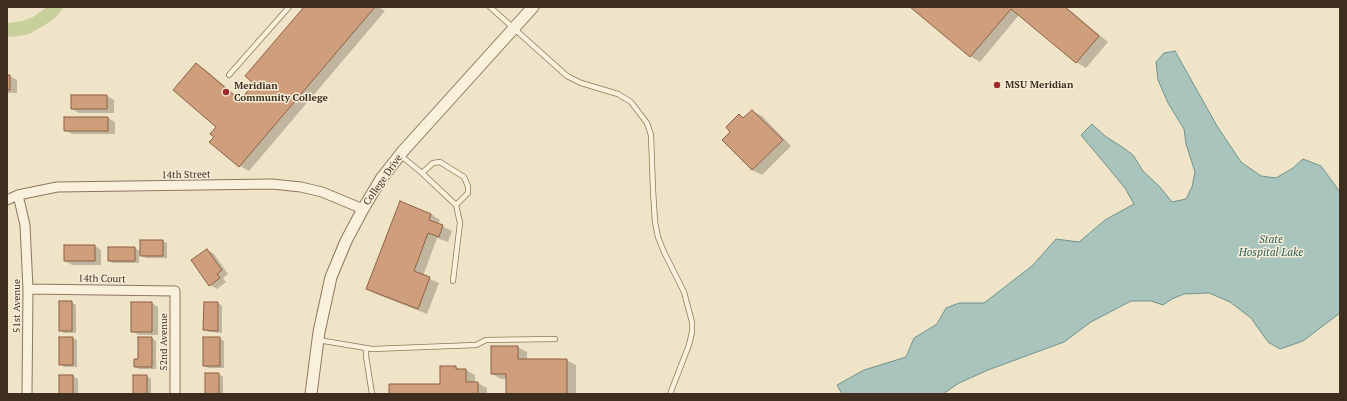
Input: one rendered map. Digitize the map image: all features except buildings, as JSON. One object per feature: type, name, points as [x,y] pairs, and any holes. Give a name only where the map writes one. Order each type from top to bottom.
[{"type":"street","name":"College Drive","points":[[311,394],[318,340],[331,277],[346,241],[363,209],[381,180],[400,155],[533,7]]},
{"type":"street","name":"14th Street","points":[[7,200],[18,195],[57,187],[272,184],[301,187],[322,192],[363,209]]},
{"type":"street","name":"51st Avenue","points":[[18,195],[25,225],[28,289],[27,394]]},
{"type":"street","name":"14th Court","points":[[28,289],[175,291]]},
{"type":"street","name":"52nd Avenue","points":[[175,291],[175,394]]},
{"type":"lane","points":[[229,75],[289,7]]},
{"type":"lane","points":[[490,7],[567,76],[582,83],[618,94],[631,102],[647,123],[651,135],[653,190],[658,237],[684,292],[692,322],[692,332],[689,345],[670,394]]},
{"type":"lane","points":[[400,155],[422,173],[456,205],[460,223],[453,281]]},
{"type":"lane","points":[[422,173],[433,163],[440,162],[464,177],[468,186],[468,193],[456,205]]},
{"type":"lane","points":[[318,340],[366,348],[476,345],[486,340],[555,339]]},
{"type":"lane","points":[[366,348],[372,394]]},
{"type":"green space","points":[[47,7],[64,7],[57,16],[29,34],[13,37],[7,36],[7,23],[23,21],[33,17]]},
{"type":"water","name":"State Hospital Lake","points":[[1175,51],[1217,126],[1241,162],[1261,176],[1276,178],[1293,168],[1303,159],[1321,166],[1340,192],[1340,313],[1303,341],[1280,349],[1268,342],[1251,318],[1230,302],[1209,293],[1184,294],[1163,305],[1151,301],[1131,301],[1091,322],[1064,342],[988,370],[959,383],[943,394],[842,394],[837,385],[864,370],[906,357],[914,338],[937,324],[946,308],[959,303],[984,303],[1032,266],[1056,239],[1079,242],[1105,220],[1134,204],[1125,188],[1081,135],[1092,124],[1105,136],[1133,155],[1143,171],[1159,186],[1172,202],[1186,199],[1192,187],[1195,172],[1186,144],[1184,129],[1168,103],[1158,80],[1156,62],[1164,53]]},
{"type":"place","name":"MSU Meridian","points":[[997,85]]},
{"type":"place","name":"Meridian Community College","points":[[226,92]]}]
